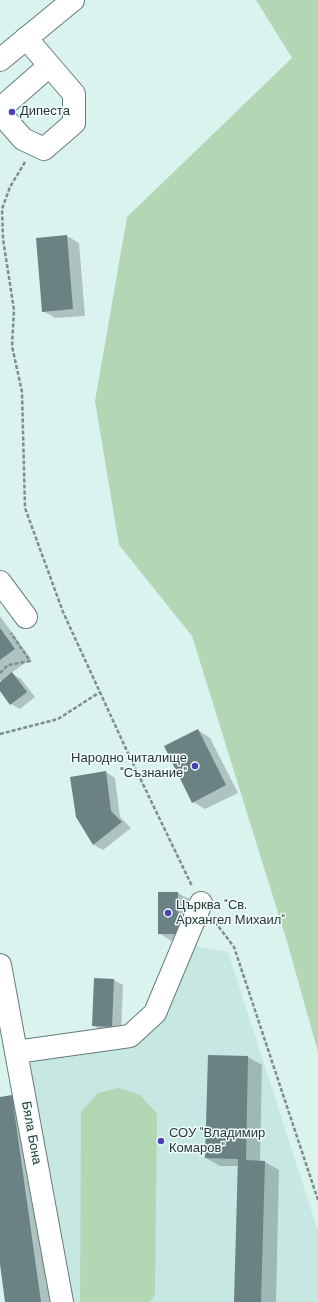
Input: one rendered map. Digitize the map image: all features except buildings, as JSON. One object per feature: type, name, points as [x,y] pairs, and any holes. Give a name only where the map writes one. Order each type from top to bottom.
[{"type":"street","points":[[0,60],[73,0]]},
{"type":"street","points":[[0,113],[22,139],[44,149],[74,124],[74,94],[26,38]]},
{"type":"street","points":[[0,109],[49,66]]},
{"type":"street","points":[[0,582],[26,617]]},
{"type":"street","points":[[16,1052],[130,1036],[155,1013],[201,903]]},
{"type":"street","name":"Бяла Бона","points":[[0,965],[62,1302]]},
{"type":"path","points":[[44,149],[24,163],[10,187],[2,209],[3,239],[14,310],[12,346],[22,392],[25,508],[63,612],[100,692],[201,903],[234,947],[318,1200]]},
{"type":"path","points":[[0,673],[8,665],[30,662],[10,631],[26,617]]},
{"type":"path","points":[[0,734],[58,719],[100,692]]},
{"type":"shaded area","name":"СОУ \"Владимир Комаров\"","points":[[184,944],[228,952],[318,1231],[318,1302],[62,1302],[16,1052],[130,1036]]},
{"type":"green space","points":[[256,0],[318,0],[318,1052],[288,945],[192,636],[119,545],[95,401],[127,217],[292,58]]},
{"type":"green space","points":[[119,1088],[140,1095],[157,1114],[155,1294],[150,1302],[80,1302],[81,1112],[98,1093]]},
{"type":"place","name":"Дипеста","points":[[12,112]]},
{"type":"place","name":"Народно читалище \"Съзнание\"","points":[[195,766]]},
{"type":"place","name":"Църква \"Св. Архангел Михаил\"","points":[[168,913]]},
{"type":"place","name":"СОУ \"Владимир Комаров\"","points":[[161,1141]]}]
